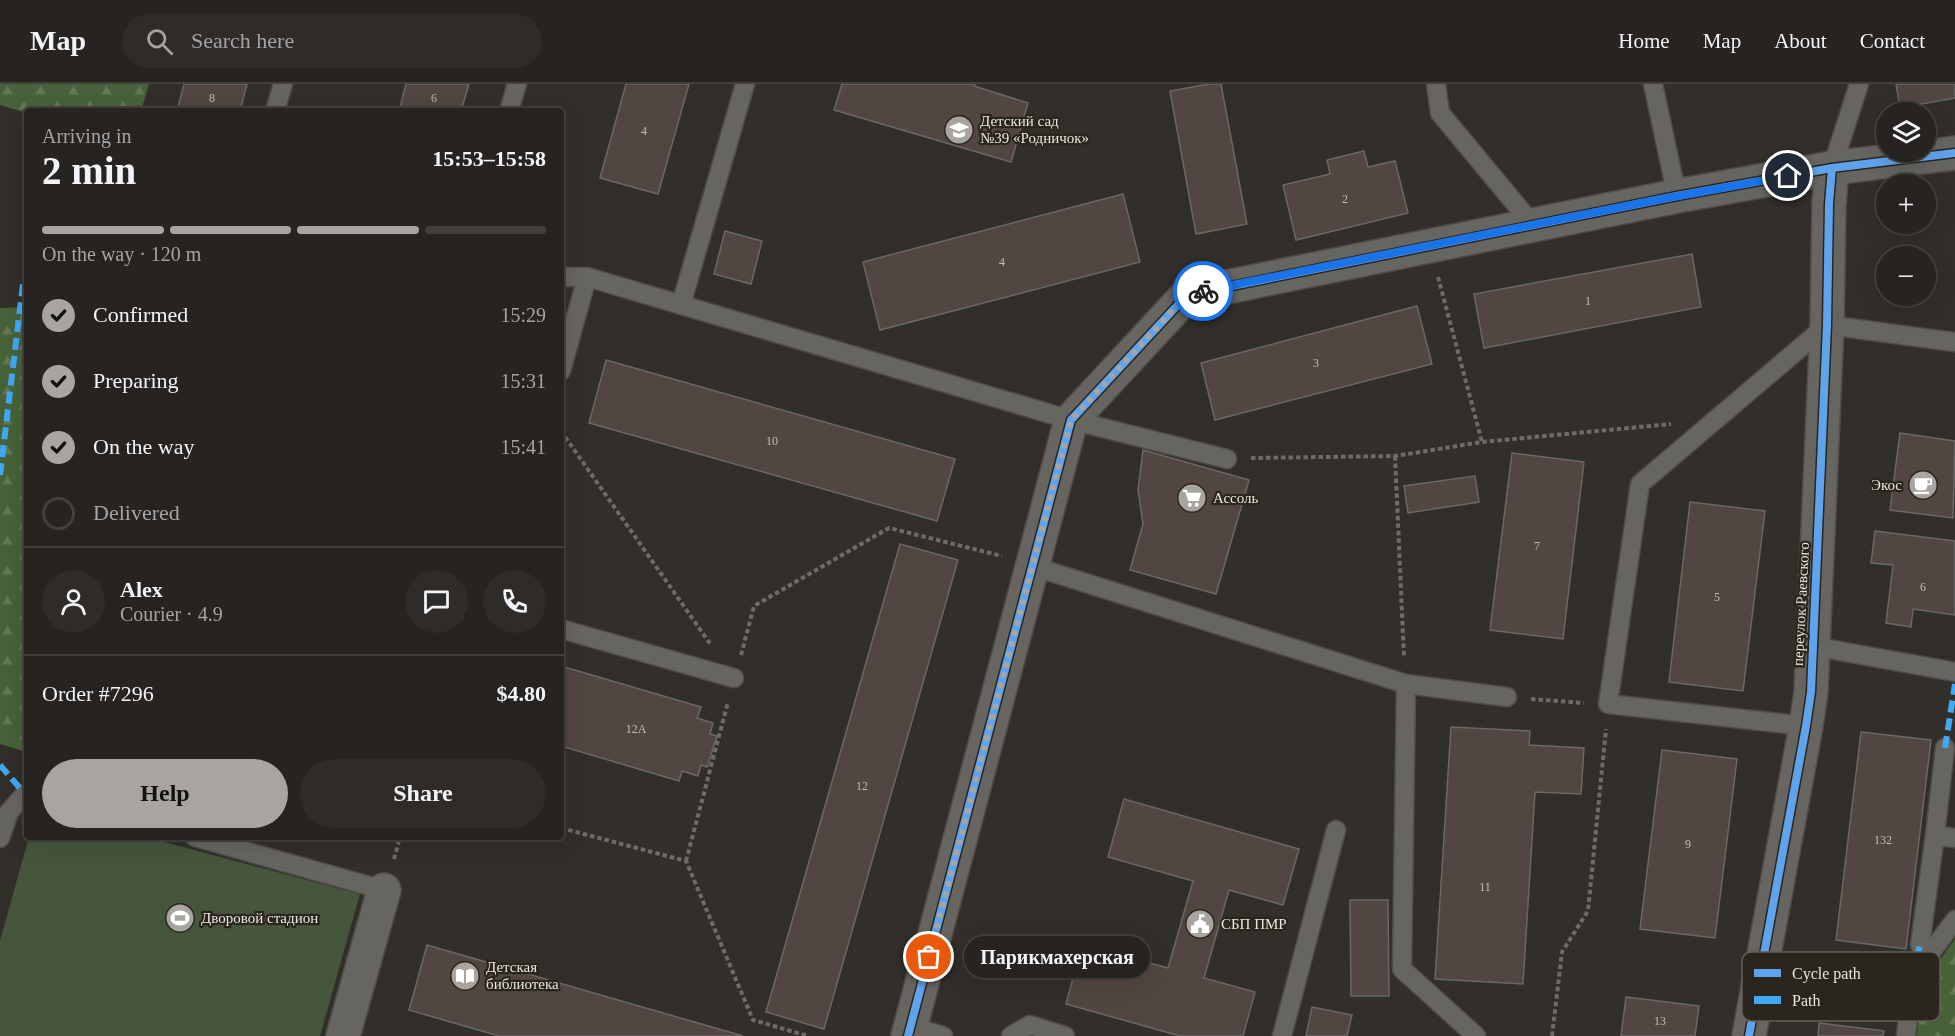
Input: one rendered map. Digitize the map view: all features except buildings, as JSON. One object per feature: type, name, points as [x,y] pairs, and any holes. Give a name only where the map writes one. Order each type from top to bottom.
[{"type":"street","points":[[909,1031],[1071,420],[1187,295],[1677,196],[1832,168],[1955,153]]},
{"type":"street","name":"переулок Раевского","points":[[1763,952],[1806,726],[1810,692],[1832,168]]},
{"type":"street","points":[[343,1036],[384,890]]},
{"type":"street","name":"переулок Раевского","points":[[1749,1036],[1751,1021]]},
{"type":"lane","points":[[276,108],[283,84]]},
{"type":"lane","points":[[510,108],[517,84]]},
{"type":"lane","points":[[681,305],[745,84]]},
{"type":"lane","points":[[1436,84],[1440,113],[1533,225]]},
{"type":"lane","points":[[1653,84],[1677,196]]},
{"type":"lane","points":[[1832,168],[1859,84]]},
{"type":"lane","points":[[564,277],[587,277],[1071,420],[1227,459]]},
{"type":"lane","points":[[564,360],[587,277]]},
{"type":"lane","points":[[1806,726],[1608,704],[1640,484],[1827,325],[1955,342]]},
{"type":"lane","points":[[1032,566],[1406,684],[1507,697]]},
{"type":"lane","points":[[564,630],[734,678]]},
{"type":"lane","points":[[1812,646],[1955,672]]},
{"type":"lane","points":[[1406,684],[1402,969],[1476,1036]]},
{"type":"lane","points":[[1920,945],[1945,748]]},
{"type":"lane","points":[[0,838],[9,812],[24,794]]},
{"type":"lane","points":[[1282,1036],[1336,830]]},
{"type":"lane","points":[[1935,835],[1955,838]]},
{"type":"lane","points":[[206,840],[384,890]]},
{"type":"lane","points":[[1931,952],[1955,920]]},
{"type":"lane","points":[[1906,1036],[1908,1021]]},
{"type":"lane","points":[[1011,1036],[1030,1024],[1065,1036]]},
{"type":"lane","points":[[909,1031],[943,1036]]},
{"type":"path","points":[[1436,268],[1482,442]]},
{"type":"path","points":[[1227,459],[1395,456],[1482,442],[1716,420]]},
{"type":"path","points":[[564,435],[734,678]]},
{"type":"path","points":[[1395,456],[1406,684]]},
{"type":"path","points":[[808,1036],[753,1020],[686,861],[754,606],[889,528],[999,555]]},
{"type":"path","points":[[1507,697],[1608,704],[1588,911],[1562,952],[1552,1036]]},
{"type":"path","points":[[564,829],[686,861]]},
{"type":"green space","points":[[0,84],[149,84],[142,108],[24,108],[24,112],[0,105]]},
{"type":"green space","points":[[24,307],[24,751],[0,744],[0,308]]},
{"type":"green space","name":"Дворовой стадион","points":[[28,840],[156,840],[360,894],[320,1036],[0,1036],[0,941]]},
{"type":"green space","points":[[1955,939],[1955,1036],[1917,1036],[1919,1021],[1940,1021],[1940,960]]},
{"type":"marked path","points":[[0,475],[24,284]]},
{"type":"marked path","points":[[1945,748],[1955,684]]},
{"type":"marked path","points":[[0,765],[24,793]]},
{"type":"marked path","points":[[1918,952],[1920,945]]},
{"type":"cycle path","points":[[908,1036],[1071,420],[1187,295],[1677,196],[1832,168],[1955,153]]},
{"type":"cycle path","points":[[1764,952],[1811,692],[1832,168]]},
{"type":"cycle path","points":[[1749,1036],[1752,1021]]},
{"type":"way so far","points":[[929,957],[1071,420],[1187,295],[1203,291]]},
{"type":"place","name":"Детский сад №39 «Родничок»","points":[[959,130]]},
{"type":"place","name":"Экос","points":[[1923,485]]},
{"type":"place","name":"Ассоль","points":[[1192,498]]},
{"type":"place","name":"Дворовой стадион","points":[[180,918]]},
{"type":"place","name":"СБП ПМР","points":[[1200,924]]},
{"type":"place","name":"Парикмахерская","points":[[929,957]]},
{"type":"place","name":"Детская библиотека","points":[[465,976]]},
{"type":"route","points":[[1203,291],[1656,200],[1788,176]]}]
